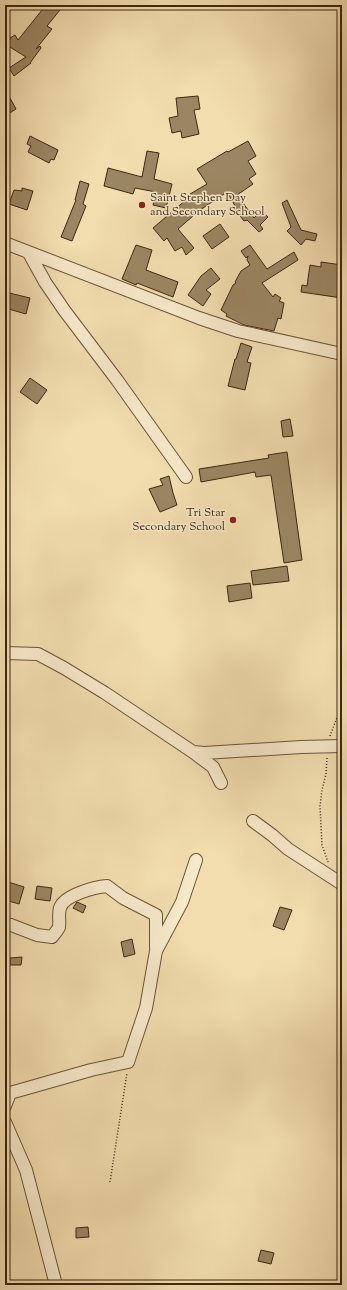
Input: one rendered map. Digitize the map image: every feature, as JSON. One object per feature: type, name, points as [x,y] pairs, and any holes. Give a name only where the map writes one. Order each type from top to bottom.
[{"type":"street","points":[[5,243],[199,318],[238,330],[342,354]]},
{"type":"street","points":[[29,253],[45,282],[64,310],[117,380],[186,476]]},
{"type":"street","points":[[5,653],[38,654],[105,693],[213,767],[221,783]]},
{"type":"street","points":[[193,752],[204,753],[342,746]]},
{"type":"street","points":[[253,821],[288,849],[337,881]]},
{"type":"street","points":[[156,951],[182,902],[196,860]]},
{"type":"street","points":[[5,924],[37,935],[52,937],[59,927],[58,912],[60,905],[73,896],[98,887],[107,886],[123,898],[156,915],[156,951],[146,1008],[128,1062],[91,1070],[10,1093],[5,1106]]},
{"type":"street","points":[[5,1122],[26,1170],[56,1285]]},
{"type":"path","points":[[337,881],[322,844],[320,806],[326,774],[326,758],[330,746],[330,734],[342,701]]},
{"type":"path","points":[[110,1182],[128,1062]]},
{"type":"building","points":[[46,5],[64,5],[47,26],[52,29],[36,49],[40,46],[41,48],[31,63],[14,76],[9,68],[26,57],[5,44],[5,41],[15,35],[18,40]]},
{"type":"building","points":[[5,89],[16,109],[8,114],[5,108]]},
{"type":"building","points":[[198,96],[200,109],[194,110],[199,134],[182,138],[181,131],[172,133],[169,118],[178,116],[176,98]]},
{"type":"building","points":[[30,136],[58,150],[54,160],[51,159],[49,163],[28,152],[31,146],[27,144]]},
{"type":"building","points":[[248,141],[256,156],[248,161],[256,174],[249,179],[253,184],[237,195],[254,218],[261,211],[268,217],[260,225],[263,229],[259,232],[247,220],[244,221],[237,212],[238,211],[227,192],[200,210],[178,229],[194,248],[186,255],[182,247],[175,251],[167,238],[164,241],[153,228],[187,199],[185,197],[207,184],[197,169],[227,151],[228,152]]},
{"type":"building","points":[[147,151],[159,153],[154,179],[172,184],[166,208],[153,205],[156,192],[135,188],[133,194],[104,186],[108,168],[142,177]]},
{"type":"building","points":[[80,181],[89,184],[83,204],[86,206],[72,241],[61,237],[76,200]]},
{"type":"building","points":[[22,188],[33,191],[27,210],[9,204],[14,190],[22,191]]},
{"type":"building","points":[[287,200],[301,230],[317,234],[315,241],[306,239],[301,245],[287,231],[291,227],[282,203]]},
{"type":"building","points":[[220,224],[229,237],[212,249],[203,236]]},
{"type":"building","points":[[136,245],[152,250],[146,270],[178,282],[173,297],[137,283],[136,285],[122,279]]},
{"type":"building","points":[[250,245],[267,269],[294,252],[298,260],[262,283],[273,297],[275,294],[281,298],[279,301],[284,303],[281,319],[278,318],[274,331],[244,325],[226,316],[227,314],[221,310],[241,271],[250,265],[247,260],[248,256],[246,258],[241,251]]},
{"type":"building","points":[[321,262],[342,265],[342,298],[301,292],[302,285],[307,286],[310,265],[321,267]]},
{"type":"building","points":[[211,268],[220,279],[206,290],[211,294],[203,306],[188,295],[201,276]]},
{"type":"building","points":[[5,292],[30,298],[26,314],[5,308]]},
{"type":"building","points":[[241,343],[252,347],[247,362],[251,363],[245,390],[228,386]]},
{"type":"building","points":[[30,378],[47,390],[37,404],[20,392]]},
{"type":"building","points":[[290,419],[293,436],[283,437],[281,421]]},
{"type":"building","points":[[287,452],[302,560],[284,563],[271,475],[256,477],[255,472],[201,482],[199,469],[269,458],[268,455]]},
{"type":"building","points":[[169,476],[177,505],[160,512],[149,489],[163,485],[160,479]]},
{"type":"building","points":[[287,566],[289,581],[253,585],[251,571]]},
{"type":"building","points":[[250,583],[252,598],[229,602],[227,586]]},
{"type":"building","points":[[5,881],[24,887],[19,904],[5,900]]},
{"type":"building","points":[[37,886],[52,888],[50,901],[35,899]]},
{"type":"building","points":[[77,902],[86,906],[83,913],[73,908]]},
{"type":"building","points":[[280,907],[292,910],[284,930],[273,926]]},
{"type":"building","points":[[132,939],[135,954],[124,957],[121,942]]},
{"type":"building","points":[[22,957],[21,965],[10,965],[10,958]]},
{"type":"building","points":[[88,1227],[89,1237],[76,1238],[76,1228]]},
{"type":"building","points":[[261,1250],[274,1253],[271,1264],[258,1261]]},
{"type":"place","name":"Saint Stephen Day and Secondary School","points":[[142,205]]},
{"type":"place","name":"Tri Star Secondary School","points":[[233,520]]}]
